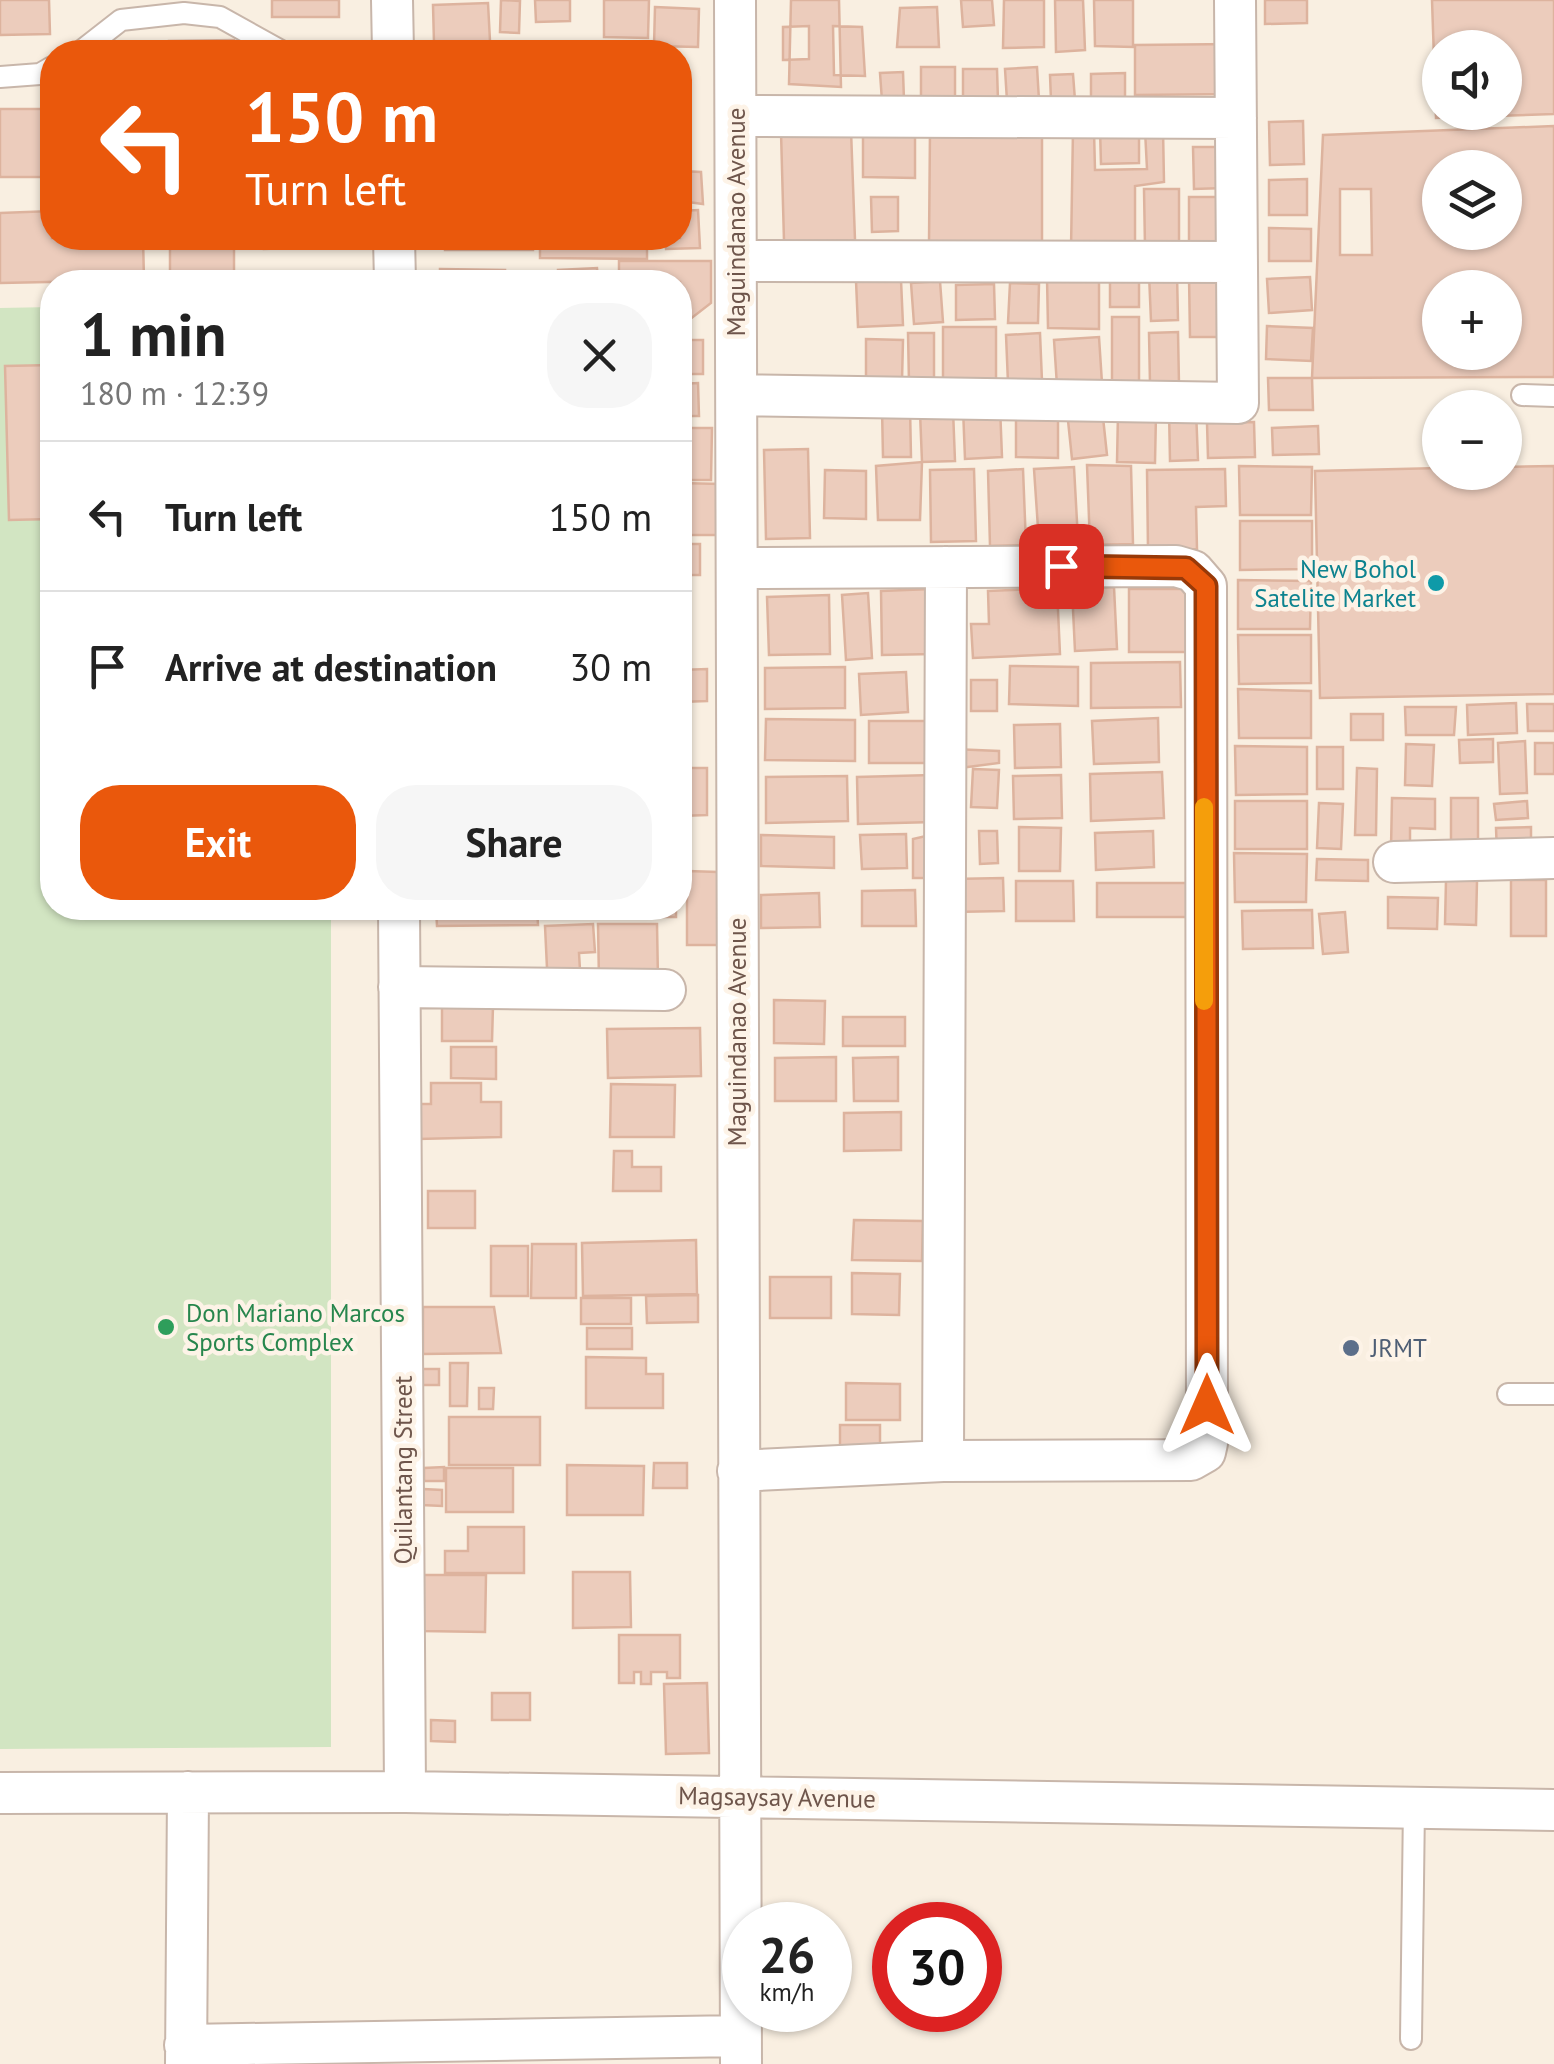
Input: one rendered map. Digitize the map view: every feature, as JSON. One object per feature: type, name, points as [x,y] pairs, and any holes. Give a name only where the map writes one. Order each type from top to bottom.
[{"type":"street","points":[[392,0],[393,40]]},
{"type":"street","name":"Maguindanao Avenue","points":[[736,0],[740,2050]]},
{"type":"street","points":[[736,395],[1238,403],[1235,0]]},
{"type":"street","points":[[736,116],[1236,118]]},
{"type":"street","points":[[736,261],[1237,262]]},
{"type":"street","points":[[736,568],[1176,566],[1194,570],[1206,586],[1208,1443],[1205,1452],[1191,1460],[943,1462],[738,1470]]},
{"type":"street","points":[[943,1462],[946,567]]},
{"type":"street","points":[[1394,862],[1554,858]]},
{"type":"street","name":"Quilantang Street","points":[[399,920],[405,1792]]},
{"type":"street","points":[[399,987],[665,990]]},
{"type":"street","points":[[188,1792],[185,2054],[740,2050]]},
{"type":"street","name":"Magsaysay Avenue","points":[[0,1794],[405,1792],[1554,1810]]},
{"type":"lane","points":[[95,40],[121,20],[184,13],[220,16],[263,40]]},
{"type":"lane","points":[[0,77],[40,74]]},
{"type":"lane","points":[[1522,395],[1554,396]]},
{"type":"lane","points":[[1508,1394],[1554,1394]]},
{"type":"lane","points":[[1410,2039],[1414,1805]]},
{"type":"green space","name":"Don Mariano Marcos Sports Complex","points":[[40,307],[40,920],[331,920],[331,1747],[0,1749],[0,308]]},
{"type":"building","points":[[0,0],[49,0],[50,34],[0,35]]},
{"type":"building","points":[[272,0],[339,0],[339,17],[272,17]]},
{"type":"building","points":[[501,0],[520,1],[519,33],[500,32]]},
{"type":"building","points":[[535,0],[570,0],[570,21],[536,22]]},
{"type":"building","points":[[604,0],[649,0],[648,38],[604,37]]},
{"type":"building","points":[[791,0],[839,0],[841,87],[789,84]]},
{"type":"building","points":[[961,0],[992,0],[994,25],[963,27]]},
{"type":"building","points":[[1004,0],[1044,0],[1044,47],[1003,48]]},
{"type":"building","points":[[1055,0],[1083,0],[1085,50],[1056,52]]},
{"type":"building","points":[[1094,0],[1133,0],[1133,47],[1095,46]]},
{"type":"building","points":[[1265,0],[1307,0],[1307,23],[1265,24]]},
{"type":"building","points":[[1432,0],[1554,0],[1554,114],[1522,115],[1522,30],[1433,30]]},
{"type":"building","points":[[488,3],[490,40],[434,40],[433,5]]},
{"type":"building","points":[[655,7],[699,9],[698,47],[692,47],[692,40],[654,40]]},
{"type":"building","points":[[937,7],[939,47],[897,47],[900,8]]},
{"type":"building","points":[[809,26],[809,59],[783,60],[783,27]]},
{"type":"building","points":[[833,26],[862,27],[865,76],[834,75]]},
{"type":"building","points":[[1232,44],[1230,94],[1135,95],[1135,45]]},
{"type":"building","points":[[921,67],[955,67],[955,98],[921,99]]},
{"type":"building","points":[[1037,67],[1039,100],[1007,101],[1005,69]]},
{"type":"building","points":[[963,69],[997,69],[998,101],[963,101]]},
{"type":"building","points":[[903,72],[904,100],[882,101],[880,73]]},
{"type":"building","points":[[1125,73],[1125,105],[1091,106],[1091,74]]},
{"type":"building","points":[[1073,74],[1075,100],[1051,100],[1050,75]]},
{"type":"building","points":[[0,109],[40,109],[40,177],[0,177]]},
{"type":"building","points":[[1303,121],[1304,164],[1270,165],[1269,122]]},
{"type":"building","points":[[1554,126],[1554,377],[1312,378],[1323,135]]},
{"type":"building","points":[[863,127],[915,128],[915,178],[863,177]]},
{"type":"building","points":[[1139,128],[1139,163],[1101,164],[1100,129]]},
{"type":"building","points":[[1163,129],[1164,182],[1135,186],[1135,247],[1071,249],[1073,130],[1094,131],[1095,170],[1147,169],[1145,130]]},
{"type":"building","points":[[851,130],[855,240],[784,241],[781,132]]},
{"type":"building","points":[[930,130],[1042,130],[1042,244],[929,244]]},
{"type":"building","points":[[1193,147],[1225,147],[1225,188],[1194,189]]},
{"type":"building","points":[[692,172],[701,172],[703,204],[692,203]]},
{"type":"building","points":[[1307,179],[1307,215],[1269,215],[1269,180]]},
{"type":"building","points":[[1144,189],[1179,189],[1179,246],[1145,247]]},
{"type":"building","points":[[1340,189],[1371,189],[1372,255],[1340,255]]},
{"type":"building","points":[[871,197],[898,197],[898,231],[872,232]]},
{"type":"building","points":[[1189,197],[1224,197],[1224,244],[1189,246]]},
{"type":"building","points":[[692,210],[698,210],[700,248],[692,248]]},
{"type":"building","points":[[40,211],[40,250],[143,250],[144,270],[40,270],[40,282],[0,283],[0,213]]},
{"type":"building","points":[[1269,228],[1311,229],[1311,261],[1269,261]]},
{"type":"building","points":[[170,250],[234,250],[234,270],[170,270]]},
{"type":"building","points":[[540,250],[647,250],[647,259],[540,258]]},
{"type":"building","points":[[619,261],[711,261],[711,303],[692,318],[692,270],[619,270]]},
{"type":"building","points":[[1149,274],[1177,274],[1178,320],[1151,321]]},
{"type":"building","points":[[1139,275],[1139,307],[1110,307],[1110,276]]},
{"type":"building","points":[[1227,275],[1228,337],[1190,337],[1189,276]]},
{"type":"building","points":[[1310,277],[1312,310],[1269,313],[1267,279]]},
{"type":"building","points":[[1047,278],[1099,278],[1099,329],[1048,328]]},
{"type":"building","points":[[901,280],[903,325],[858,327],[856,281]]},
{"type":"building","points":[[940,281],[943,322],[914,324],[911,283]]},
{"type":"building","points":[[1010,283],[1039,284],[1038,323],[1008,323]]},
{"type":"building","points":[[994,284],[995,319],[956,320],[956,285]]},
{"type":"building","points":[[1112,317],[1139,317],[1139,383],[1112,383]]},
{"type":"building","points":[[1267,326],[1313,328],[1311,361],[1266,359]]},
{"type":"building","points":[[943,327],[996,327],[996,384],[943,384]]},
{"type":"building","points":[[1178,332],[1179,384],[1150,384],[1149,333]]},
{"type":"building","points":[[908,333],[934,333],[934,383],[909,383]]},
{"type":"building","points":[[1040,333],[1042,381],[1008,383],[1006,335]]},
{"type":"building","points":[[1099,337],[1102,383],[1057,386],[1054,340]]},
{"type":"building","points":[[866,339],[903,340],[902,381],[866,381]]},
{"type":"building","points":[[692,340],[703,340],[703,374],[692,374]]},
{"type":"building","points":[[40,365],[40,519],[9,520],[5,366]]},
{"type":"building","points":[[1268,378],[1312,378],[1313,410],[1269,410]]},
{"type":"building","points":[[692,383],[698,383],[699,416],[692,416]]},
{"type":"building","points":[[1000,406],[1002,457],[965,459],[963,408]]},
{"type":"building","points":[[910,407],[911,457],[883,457],[882,408]]},
{"type":"building","points":[[1102,408],[1107,455],[1072,459],[1067,411]]},
{"type":"building","points":[[953,410],[955,461],[922,462],[920,412]]},
{"type":"building","points":[[1169,410],[1196,410],[1198,460],[1170,461]]},
{"type":"building","points":[[1016,411],[1058,412],[1058,458],[1016,457]]},
{"type":"building","points":[[1118,413],[1156,414],[1155,463],[1117,462]]},
{"type":"building","points":[[1254,422],[1255,457],[1208,458],[1207,423]]},
{"type":"building","points":[[1318,426],[1319,454],[1273,455],[1272,428]]},
{"type":"building","points":[[692,428],[712,428],[711,480],[692,480]]},
{"type":"building","points":[[808,449],[810,538],[766,539],[764,450]]},
{"type":"building","points":[[922,462],[920,520],[878,520],[876,466]]},
{"type":"building","points":[[1087,465],[1131,466],[1133,544],[1090,545]]},
{"type":"building","points":[[1239,466],[1312,467],[1311,515],[1240,515]]},
{"type":"building","name":"New Bohol Satelite Market","points":[[1554,466],[1554,694],[1320,698],[1315,471],[1422,468],[1422,490],[1522,490],[1522,467]]},
{"type":"building","points":[[1074,467],[1078,540],[1039,543],[1034,469]]},
{"type":"building","points":[[974,469],[976,541],[931,542],[930,470]]},
{"type":"building","points":[[1023,469],[1026,545],[990,546],[988,471]]},
{"type":"building","points":[[1225,469],[1226,506],[1196,507],[1197,549],[1148,550],[1147,470]]},
{"type":"building","points":[[825,470],[866,471],[866,519],[824,518]]},
{"type":"building","points":[[692,483],[721,484],[721,535],[692,535]]},
{"type":"building","points":[[1240,521],[1312,521],[1312,569],[1240,570]]},
{"type":"building","points":[[692,544],[700,544],[700,575],[692,575]]},
{"type":"building","points":[[1238,580],[1311,581],[1310,629],[1238,629]]},
{"type":"building","points":[[1114,587],[1117,649],[1075,651],[1072,589]]},
{"type":"building","points":[[1057,588],[1060,654],[973,658],[971,624],[989,624],[988,591]]},
{"type":"building","points":[[932,589],[933,654],[882,655],[881,591]]},
{"type":"building","points":[[1129,589],[1195,589],[1195,652],[1129,652]]},
{"type":"building","points":[[868,593],[872,658],[846,660],[842,595]]},
{"type":"building","points":[[829,595],[830,654],[769,655],[767,597]]},
{"type":"building","points":[[1238,635],[1311,635],[1311,683],[1239,684]]},
{"type":"building","points":[[1180,662],[1181,707],[1091,708],[1091,663]]},
{"type":"building","points":[[1010,666],[1078,667],[1078,706],[1009,704]]},
{"type":"building","points":[[845,667],[845,708],[765,709],[765,668]]},
{"type":"building","points":[[707,669],[707,701],[692,702],[692,670]]},
{"type":"building","points":[[906,672],[908,712],[861,715],[859,674]]},
{"type":"building","points":[[971,680],[997,680],[997,711],[971,711]]},
{"type":"building","points":[[1238,689],[1311,691],[1311,738],[1239,738]]},
{"type":"building","points":[[1516,703],[1517,733],[1468,735],[1467,705]]},
{"type":"building","points":[[1527,704],[1554,704],[1554,731],[1528,731]]},
{"type":"building","points":[[1405,707],[1456,707],[1454,735],[1406,735]]},
{"type":"building","points":[[1351,714],[1383,714],[1383,740],[1351,740]]},
{"type":"building","points":[[1158,718],[1159,762],[1094,764],[1092,721]]},
{"type":"building","points":[[766,719],[855,720],[855,761],[765,760]]},
{"type":"building","points":[[869,721],[936,721],[936,763],[869,763]]},
{"type":"building","points":[[1060,724],[1061,767],[1015,768],[1014,725]]},
{"type":"building","points":[[1493,739],[1493,762],[1460,763],[1459,740]]},
{"type":"building","points":[[1525,741],[1527,793],[1500,794],[1498,743]]},
{"type":"building","points":[[1535,743],[1554,743],[1554,774],[1535,774]]},
{"type":"building","points":[[1406,744],[1434,745],[1432,786],[1405,785]]},
{"type":"building","points":[[1235,746],[1307,747],[1307,794],[1236,795]]},
{"type":"building","points":[[1317,747],[1343,747],[1343,789],[1317,789]]},
{"type":"building","points":[[952,749],[999,751],[999,763],[952,769]]},
{"type":"building","points":[[692,768],[707,768],[707,815],[692,816]]},
{"type":"building","points":[[1357,768],[1377,769],[1376,835],[1355,835]]},
{"type":"building","points":[[973,769],[999,770],[997,808],[971,807]]},
{"type":"building","points":[[1162,772],[1164,818],[1091,821],[1090,774]]},
{"type":"building","points":[[932,775],[933,822],[858,824],[857,777]]},
{"type":"building","points":[[1061,775],[1062,818],[1014,819],[1013,776]]},
{"type":"building","points":[[847,776],[848,821],[766,823],[766,777]]},
{"type":"building","points":[[1392,798],[1435,799],[1435,829],[1410,828],[1410,849],[1391,848]]},
{"type":"building","points":[[1451,798],[1478,798],[1478,848],[1451,848]]},
{"type":"building","points":[[1235,801],[1307,801],[1307,849],[1235,849]]},
{"type":"building","points":[[1527,801],[1528,818],[1496,820],[1494,804]]},
{"type":"building","points":[[1319,803],[1343,804],[1341,849],[1317,848]]},
{"type":"building","points":[[1019,827],[1061,828],[1060,871],[1019,871]]},
{"type":"building","points":[[1531,827],[1531,854],[1497,854],[1496,828]]},
{"type":"building","points":[[979,831],[997,831],[998,863],[980,864]]},
{"type":"building","points":[[1153,831],[1154,867],[1096,870],[1095,833]]},
{"type":"building","points":[[939,833],[939,878],[913,878],[913,839]]},
{"type":"building","points":[[906,834],[907,868],[862,869],[860,835]]},
{"type":"building","points":[[761,835],[834,837],[834,868],[761,866]]},
{"type":"building","points":[[1234,853],[1307,854],[1306,902],[1235,902]]},
{"type":"building","points":[[1317,859],[1368,860],[1368,881],[1316,880]]},
{"type":"building","points":[[692,871],[718,872],[718,945],[687,945],[687,920],[692,920]]},
{"type":"building","points":[[1003,878],[1004,911],[953,912],[953,879]]},
{"type":"building","points":[[1446,880],[1477,881],[1476,925],[1445,924]]},
{"type":"building","points":[[1511,880],[1546,880],[1546,936],[1511,936]]},
{"type":"building","points":[[1016,881],[1073,881],[1074,921],[1016,921]]},
{"type":"building","points":[[1097,883],[1190,883],[1191,917],[1097,917]]},
{"type":"building","points":[[915,890],[916,926],[862,926],[862,891]]},
{"type":"building","points":[[819,893],[820,927],[761,928],[761,895]]},
{"type":"building","points":[[1388,897],[1438,898],[1437,929],[1388,928]]},
{"type":"building","points":[[1312,910],[1313,948],[1243,949],[1242,911]]},
{"type":"building","points":[[1345,912],[1348,952],[1323,954],[1319,914]]},
{"type":"building","points":[[437,920],[538,920],[538,925],[437,926]]},
{"type":"building","points":[[593,924],[595,952],[579,953],[580,970],[516,969],[547,968],[545,926]]},
{"type":"building","points":[[598,924],[657,924],[658,980],[599,981]]},
{"type":"building","points":[[774,1000],[825,1001],[824,1044],[774,1043]]},
{"type":"building","points":[[442,1006],[493,1006],[492,1041],[442,1041]]},
{"type":"building","points":[[843,1017],[905,1017],[905,1046],[843,1046]]},
{"type":"building","points":[[700,1028],[701,1076],[608,1078],[607,1029]]},
{"type":"building","points":[[451,1047],[496,1047],[496,1079],[451,1078]]},
{"type":"building","points":[[836,1057],[836,1101],[775,1101],[775,1058]]},
{"type":"building","points":[[898,1057],[898,1101],[854,1101],[853,1058]]},
{"type":"building","points":[[431,1083],[481,1083],[481,1102],[501,1102],[501,1137],[418,1139],[417,1104],[431,1104]]},
{"type":"building","points":[[611,1084],[675,1085],[674,1137],[610,1137]]},
{"type":"building","points":[[901,1112],[901,1150],[844,1151],[844,1113]]},
{"type":"building","points":[[614,1151],[632,1151],[632,1167],[661,1167],[661,1191],[613,1191]]},
{"type":"building","points":[[428,1191],[475,1191],[475,1228],[428,1228]]},
{"type":"building","points":[[854,1220],[923,1221],[922,1261],[852,1260]]},
{"type":"building","points":[[696,1240],[697,1294],[583,1296],[582,1243]]},
{"type":"building","points":[[532,1244],[576,1244],[576,1298],[531,1298]]},
{"type":"building","points":[[491,1246],[528,1246],[528,1296],[491,1296]]},
{"type":"building","points":[[852,1273],[900,1274],[899,1315],[852,1314]]},
{"type":"building","points":[[770,1277],[831,1277],[831,1318],[770,1318]]},
{"type":"building","points":[[698,1295],[698,1322],[647,1323],[646,1296]]},
{"type":"building","points":[[581,1298],[631,1298],[631,1324],[581,1324]]},
{"type":"building","points":[[423,1307],[494,1307],[501,1353],[423,1354]]},
{"type":"building","points":[[587,1328],[632,1328],[632,1349],[587,1349]]},
{"type":"building","points":[[586,1357],[646,1358],[646,1374],[663,1374],[663,1408],[586,1408]]},
{"type":"building","points":[[450,1363],[468,1363],[467,1406],[450,1406]]},
{"type":"building","points":[[422,1369],[439,1369],[439,1385],[422,1385]]},
{"type":"building","points":[[846,1383],[900,1384],[900,1420],[846,1420]]},
{"type":"building","points":[[479,1388],[494,1388],[493,1409],[479,1409]]},
{"type":"building","points":[[449,1417],[540,1417],[540,1465],[449,1465]]},
{"type":"building","points":[[840,1425],[880,1425],[880,1449],[840,1449]]},
{"type":"building","points":[[654,1463],[687,1463],[687,1488],[653,1488]]},
{"type":"building","points":[[567,1465],[644,1466],[643,1515],[567,1515]]},
{"type":"building","points":[[444,1467],[444,1481],[424,1481],[424,1468]]},
{"type":"building","points":[[446,1468],[513,1468],[513,1512],[446,1512]]},
{"type":"building","points":[[423,1489],[442,1490],[442,1506],[422,1505]]},
{"type":"building","points":[[468,1527],[524,1527],[524,1573],[445,1573],[445,1551],[468,1551]]},
{"type":"building","points":[[573,1572],[630,1572],[631,1627],[573,1628]]},
{"type":"building","points":[[414,1575],[486,1575],[485,1632],[422,1631]]},
{"type":"building","points":[[619,1635],[680,1635],[680,1678],[667,1678],[667,1672],[651,1672],[651,1684],[641,1684],[641,1672],[634,1672],[634,1683],[619,1683]]},
{"type":"building","points":[[707,1683],[709,1753],[666,1754],[664,1684]]},
{"type":"building","points":[[492,1693],[530,1693],[530,1720],[492,1720]]},
{"type":"building","points":[[431,1720],[455,1721],[455,1742],[431,1741]]},
{"type":"slow traffic","points":[[1204,807],[1204,1001]]},
{"type":"place","name":"New Bohol Satelite Market","points":[[1436,583]]},
{"type":"place","name":"Don Mariano Marcos Sports Complex","points":[[166,1327]]},
{"type":"place","name":"JRMT","points":[[1351,1348]]},
{"type":"route","points":[[1061,566],[1176,566],[1194,570],[1206,586],[1207,1405]]}]
